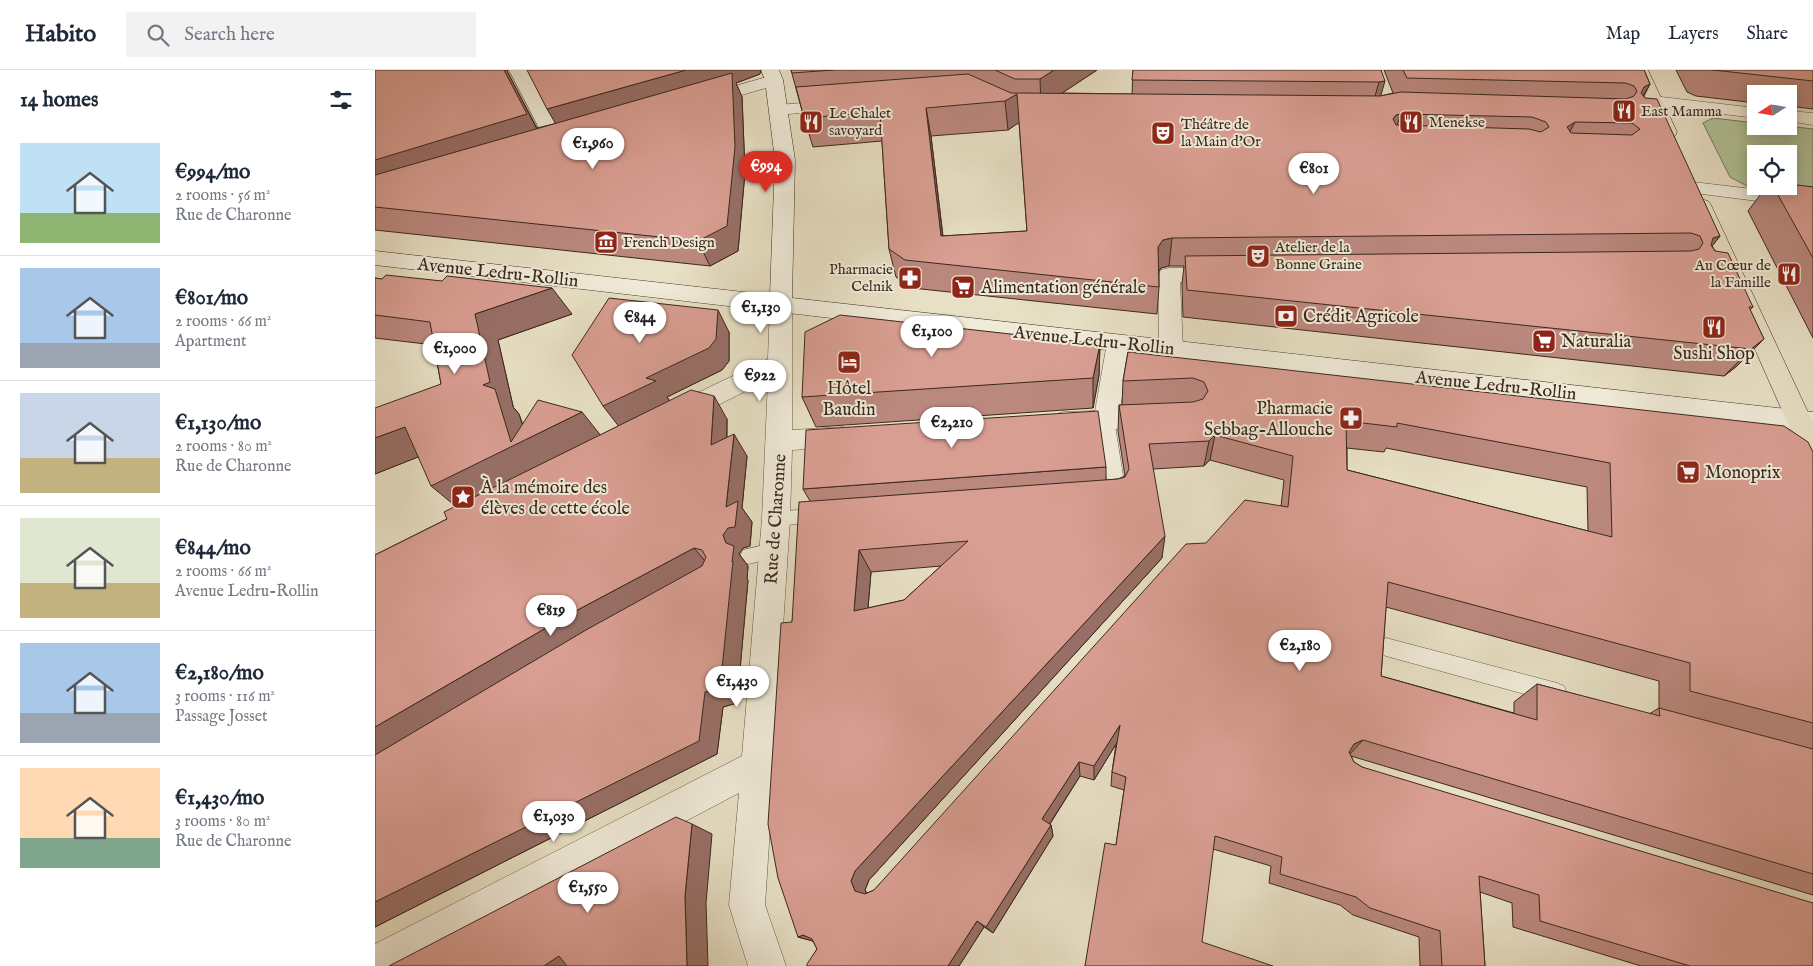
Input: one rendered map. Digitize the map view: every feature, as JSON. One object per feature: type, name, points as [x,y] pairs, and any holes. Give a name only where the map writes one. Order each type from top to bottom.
[{"type":"main road","points":[[1639,70],[1732,273],[1805,420],[1813,450]]},
{"type":"street","points":[[517,70],[557,142]]},
{"type":"street","points":[[691,104],[772,75]]},
{"type":"street","name":"Rue de Charonne","points":[[767,966],[747,905],[756,766],[761,554],[776,519],[779,441],[785,160],[772,75]]},
{"type":"street","points":[[1653,101],[1747,112]]},
{"type":"street","points":[[778,110],[859,103]]},
{"type":"street","points":[[1797,117],[1813,119]]},
{"type":"street","points":[[1693,188],[1813,202]]},
{"type":"street","name":"Avenue Ledru-Rollin","points":[[375,258],[1805,420]]},
{"type":"street","points":[[1709,272],[1732,273]]},
{"type":"street","points":[[1171,349],[1169,275],[1238,274]]},
{"type":"street","points":[[1106,419],[1119,343]]},
{"type":"street","points":[[654,426],[780,364]]},
{"type":"street","points":[[1042,423],[1181,416]]},
{"type":"street","points":[[779,441],[867,435]]},
{"type":"street","points":[[375,964],[756,766]]},
{"type":"lane","points":[[1087,496],[1117,494],[1106,419]]},
{"type":"lane","points":[[776,519],[841,514]]},
{"type":"lane","points":[[1386,647],[1576,698]]},
{"type":"green space","points":[[1713,118],[1747,122],[1747,135],[1797,135],[1797,127],[1813,129],[1813,194],[1797,192],[1797,145],[1747,145],[1747,186],[1730,177],[1703,123]]},
{"type":"building","points":[[375,70],[504,70],[527,114],[375,160]]},
{"type":"building","points":[[527,70],[686,70],[547,109]]},
{"type":"building","points":[[791,70],[833,70],[792,73]]},
{"type":"building","points":[[995,70],[1054,70],[1040,79],[1015,79]]},
{"type":"building","points":[[1133,70],[1381,70],[1385,81],[1132,80]]},
{"type":"building","points":[[1403,70],[1644,70],[1650,84],[1644,87],[1641,93],[1645,98],[1657,99],[1720,236],[1713,238],[1711,245],[1715,251],[1728,253],[1753,307],[1749,307],[1764,339],[1751,349],[1187,290],[1185,256],[1691,251],[1699,249],[1703,243],[1700,236],[1691,233],[1172,238],[1163,240],[1158,247],[1159,287],[905,260],[889,249],[880,112],[804,118],[796,87],[968,74],[1011,93],[1380,96],[1401,92],[1626,99],[1634,96],[1637,91],[1634,86],[1626,83],[1407,78]],"holes":[[[1017,94],[1027,231],[941,236],[926,108],[1005,101]],[[1396,115],[1532,117],[1546,122],[1549,127],[1541,132],[1529,129],[1396,125],[1393,119]],[[1575,122],[1632,123],[1640,129],[1632,135],[1571,133],[1567,127]]]},
{"type":"building","points":[[1713,70],[1813,70],[1813,81]]},
{"type":"building","points":[[732,73],[735,147],[727,226],[698,241],[375,207],[375,175]]},
{"type":"building","points":[[1797,185],[1813,187],[1813,258],[1778,195],[1797,195]]},
{"type":"building","points":[[386,275],[442,281],[447,276],[552,288],[475,314],[490,382],[483,385],[495,389],[511,442],[538,400],[582,412],[431,486],[405,427],[375,438],[375,408],[441,384],[430,322],[375,315],[375,278],[382,279]]},
{"type":"building","points":[[609,298],[718,310],[716,339],[709,348],[646,378],[656,381],[603,406],[572,355]]},
{"type":"building","points":[[840,315],[1100,344],[1093,378],[802,397],[805,332]]},
{"type":"building","points":[[1128,352],[1784,426],[1808,442],[1813,452],[1813,723],[1690,691],[1690,663],[1388,582],[1381,676],[1537,720],[1537,684],[1660,716],[1659,708],[1813,749],[1813,874],[1363,740],[1354,744],[1349,752],[1354,762],[1362,767],[1813,903],[1813,966],[1690,966],[1540,921],[1539,895],[1479,876],[1485,966],[1442,966],[1440,931],[1370,908],[1356,897],[1280,874],[1282,857],[1215,836],[1202,942],[1273,966],[1085,966],[1105,843],[1116,845],[1126,777],[1112,772],[1120,725],[1094,766],[1079,762],[1042,819],[1051,825],[986,927],[977,921],[948,966],[807,966],[817,949],[812,939],[803,935],[798,937],[778,878],[768,824],[781,623],[792,622],[799,502],[1125,477],[1129,469],[1119,405],[1193,402],[1203,399],[1208,391],[1204,382],[1193,378],[1123,381]],"holes":[[[1346,421],[1397,427],[1397,423],[1610,463],[1612,537],[1347,470]],[[1215,435],[1293,456],[1288,507],[1245,500],[1206,543],[1186,544],[874,890],[865,894],[855,891],[851,881],[855,871],[1165,536],[1149,444],[1209,441]],[[968,541],[904,600],[854,611],[859,550]]]},
{"type":"building","points":[[691,390],[714,396],[711,445],[734,434],[726,507],[738,501],[735,527],[728,528],[723,535],[726,543],[734,546],[720,688],[705,692],[699,741],[375,902],[375,755],[586,630],[702,566],[706,557],[702,550],[694,548],[570,614],[375,727],[375,555],[447,519],[444,512]]},
{"type":"building","points":[[1098,411],[1106,467],[803,489],[806,430]]},
{"type":"building","points":[[676,817],[692,824],[685,896],[687,966],[567,966],[559,956],[544,966],[389,966]]},
{"type":"place","name":"East Mamma","points":[[1624,111]]},
{"type":"place","name":"Le Chalet savoyard","points":[[811,122]]},
{"type":"place","name":"Menekse","points":[[1411,122]]},
{"type":"place","name":"Théâtre de la Main d'Or","points":[[1163,133]]},
{"type":"place","name":"French Design","points":[[606,242]]},
{"type":"place","name":"Atelier de la Bonne Graine","points":[[1258,256]]},
{"type":"place","name":"Au Cœur de la Famille","points":[[1789,274]]},
{"type":"place","name":"Pharmacie Celnik","points":[[910,278]]},
{"type":"place","name":"Alimentation générale","points":[[963,287]]},
{"type":"place","name":"Crédit Agricole","points":[[1286,316]]},
{"type":"place","name":"Sushi Shop","points":[[1714,327]]},
{"type":"place","name":"Naturalia","points":[[1544,341]]},
{"type":"place","name":"Hôtel Baudin","points":[[849,362]]},
{"type":"place","name":"Pharmacie Sebbag-Allouche","points":[[1351,418]]},
{"type":"place","name":"Monoprix","points":[[1688,472]]},
{"type":"place","name":"À la mémoire des élèves de cette école","points":[[463,497]]}]
